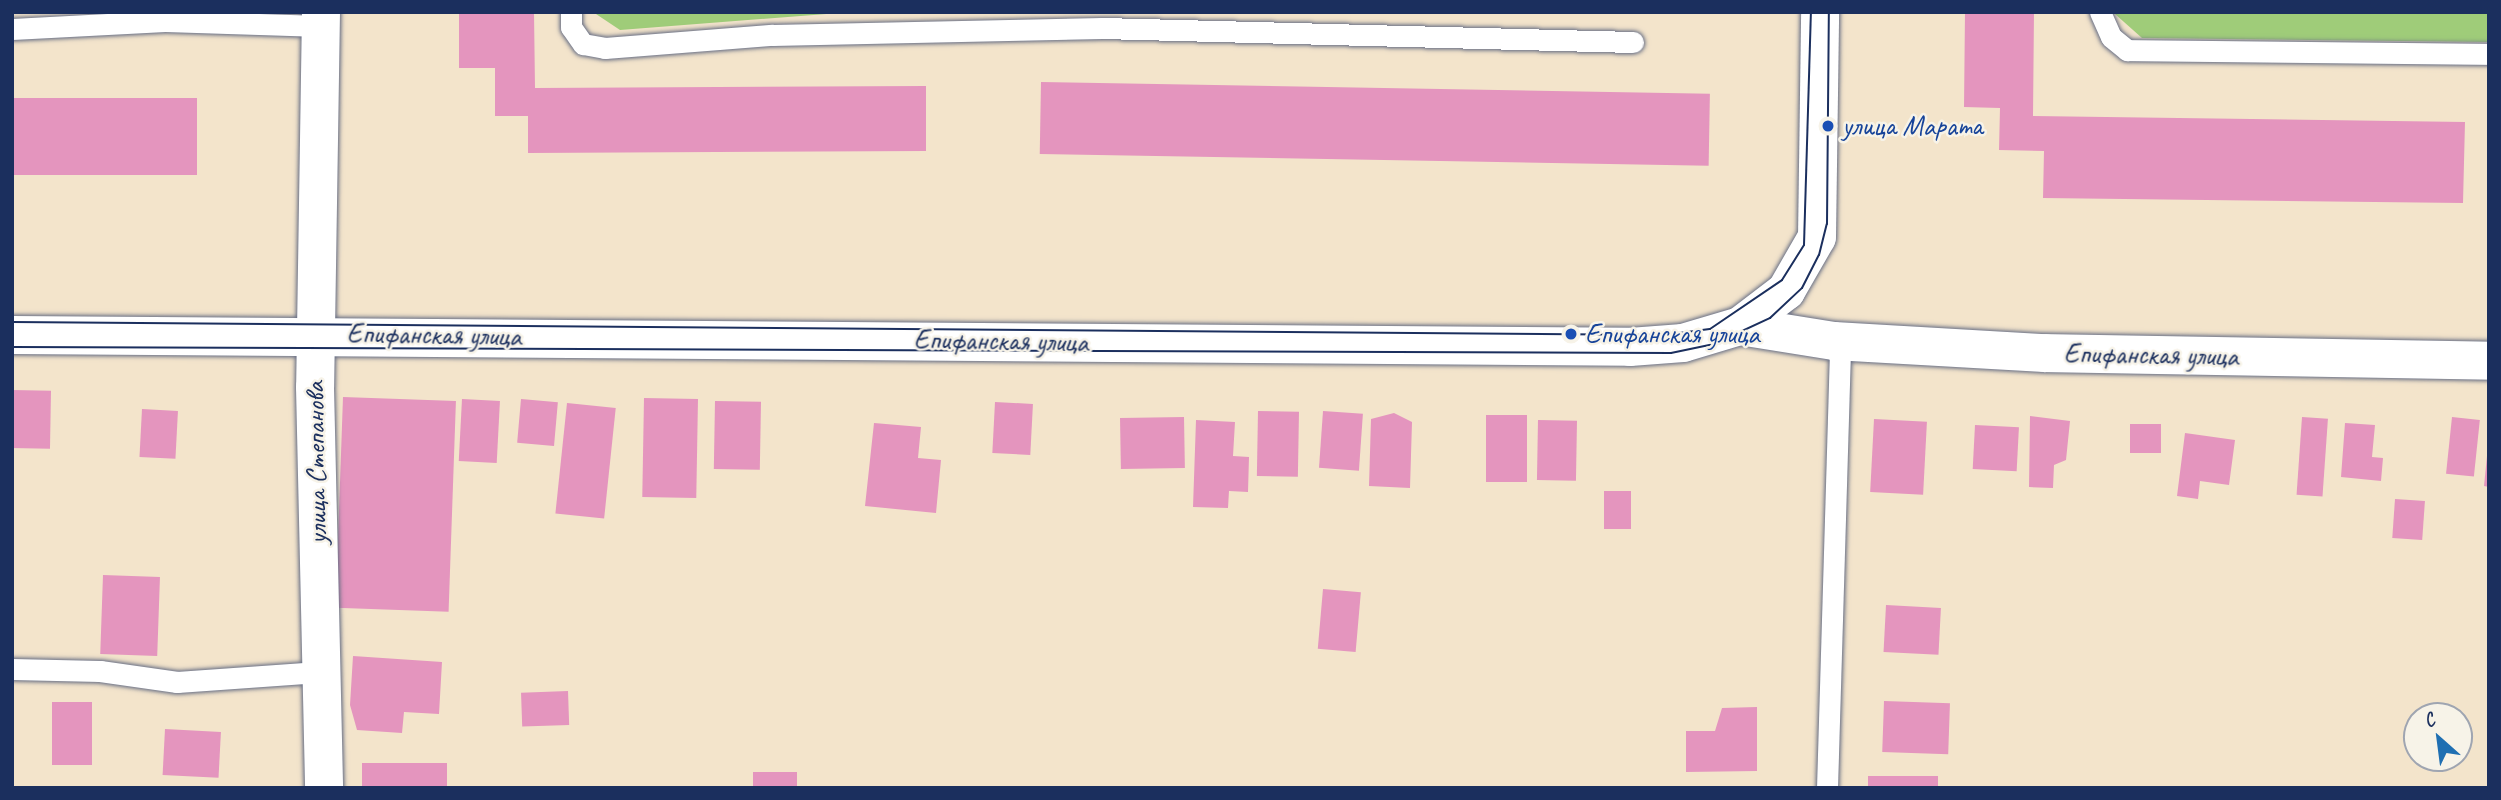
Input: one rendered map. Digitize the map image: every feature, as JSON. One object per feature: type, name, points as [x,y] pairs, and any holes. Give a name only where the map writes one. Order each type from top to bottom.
[{"type":"street","points":[[1740,326],[1786,291],[1817,237],[1820,12]]},
{"type":"street","name":"улица Степанова","points":[[321,19],[316,334],[319,672],[324,788]]},
{"type":"street","name":"Епифанская улица","points":[[12,335],[316,334],[1630,346],[1683,343],[1740,326],[1840,342],[2045,353],[2489,361]]},
{"type":"lane","points":[[571,12],[570,27],[583,44],[605,48],[920,22],[1633,42]]},
{"type":"lane","points":[[2100,12],[2111,37],[2127,50],[2489,54]]},
{"type":"lane","points":[[12,29],[80,19],[321,19]]},
{"type":"lane","points":[[1827,788],[1840,342]]},
{"type":"lane","points":[[12,669],[100,671],[177,682],[319,672]]},
{"type":"green space","points":[[593,12],[852,12],[620,30]]},
{"type":"green space","points":[[2489,12],[2489,42],[2142,38],[2115,14]]},
{"type":"building","points":[[459,12],[534,12],[535,88],[926,86],[926,151],[528,153],[528,116],[495,116],[495,68],[459,68]]},
{"type":"building","points":[[1965,12],[2034,12],[2033,116],[2465,122],[2463,203],[2043,198],[2044,151],[1999,150],[2000,108],[1964,107]]},
{"type":"building","points":[[1041,82],[1710,94],[1709,166],[1040,154]]},
{"type":"building","points":[[12,98],[197,98],[197,175],[12,175]]},
{"type":"building","points":[[12,390],[51,391],[50,449],[12,448]]},
{"type":"building","points":[[343,397],[456,401],[449,612],[336,608]]},
{"type":"building","points":[[644,398],[698,399],[696,498],[642,497]]},
{"type":"building","points":[[462,399],[500,401],[497,463],[459,461]]},
{"type":"building","points":[[521,399],[558,402],[554,446],[517,443]]},
{"type":"building","points":[[715,401],[761,402],[760,470],[714,469]]},
{"type":"building","points":[[995,402],[1033,404],[1030,455],[992,453]]},
{"type":"building","points":[[567,403],[616,408],[604,519],[555,513]]},
{"type":"building","points":[[142,409],[178,411],[175,459],[139,457]]},
{"type":"building","points":[[1258,411],[1299,412],[1298,477],[1257,476]]},
{"type":"building","points":[[1323,411],[1363,414],[1359,471],[1319,468]]},
{"type":"building","points":[[1394,413],[1412,422],[1410,488],[1369,486],[1371,419]]},
{"type":"building","points":[[1486,415],[1527,415],[1527,482],[1486,482]]},
{"type":"building","points":[[2030,416],[2070,421],[2066,460],[2054,465],[2053,488],[2029,487]]},
{"type":"building","points":[[1184,417],[1185,468],[1121,469],[1120,418]]},
{"type":"building","points":[[2302,417],[2328,419],[2322,497],[2297,495]]},
{"type":"building","points":[[2452,417],[2480,420],[2474,477],[2446,474]]},
{"type":"building","points":[[1874,419],[1927,422],[1923,495],[1870,492]]},
{"type":"building","points":[[1196,420],[1235,422],[1233,456],[1249,457],[1248,492],[1229,491],[1228,508],[1193,507]]},
{"type":"building","points":[[1538,420],[1577,421],[1576,481],[1537,480]]},
{"type":"building","points":[[874,423],[921,427],[918,458],[941,460],[936,513],[865,506]]},
{"type":"building","points":[[2345,423],[2375,425],[2372,457],[2383,458],[2381,481],[2341,477]]},
{"type":"building","points":[[2130,424],[2161,424],[2161,453],[2130,453]]},
{"type":"building","points":[[1975,425],[2019,427],[2017,471],[1973,469]]},
{"type":"building","points":[[2185,433],[2235,440],[2229,485],[2200,481],[2198,499],[2177,496]]},
{"type":"building","points":[[2489,456],[2489,487],[2484,486]]},
{"type":"building","points":[[1604,491],[1631,491],[1631,529],[1604,529]]},
{"type":"building","points":[[2395,499],[2425,501],[2422,540],[2392,538]]},
{"type":"building","points":[[103,575],[160,577],[157,656],[100,654]]},
{"type":"building","points":[[1323,589],[1361,592],[1356,652],[1318,649]]},
{"type":"building","points":[[1886,605],[1941,608],[1938,655],[1884,652]]},
{"type":"building","points":[[353,656],[442,662],[439,714],[404,712],[402,733],[357,730],[350,705]]},
{"type":"building","points":[[568,691],[569,725],[522,727],[521,693]]},
{"type":"building","points":[[1884,701],[1950,703],[1948,754],[1882,752]]},
{"type":"building","points":[[52,702],[92,702],[92,765],[52,765]]},
{"type":"building","points":[[1757,707],[1757,771],[1686,772],[1686,731],[1715,731],[1722,708]]},
{"type":"building","points":[[165,729],[221,732],[219,778],[163,775]]},
{"type":"building","points":[[362,763],[447,763],[447,788],[362,788]]},
{"type":"building","points":[[753,772],[797,772],[797,788],[753,788]]},
{"type":"building","points":[[1868,776],[1938,776],[1938,788],[1868,788]]},
{"type":"tram line","points":[[12,322],[1664,335],[1710,329],[1782,280],[1804,245],[1811,12]]},
{"type":"tram line","points":[[12,347],[1671,353],[1714,344],[1770,318],[1802,288],[1819,255],[1827,224],[1829,12]]},
{"type":"place","name":"улица Марата","points":[[1828,126]]},
{"type":"place","name":"Епифанская улица","points":[[1571,334]]}]
